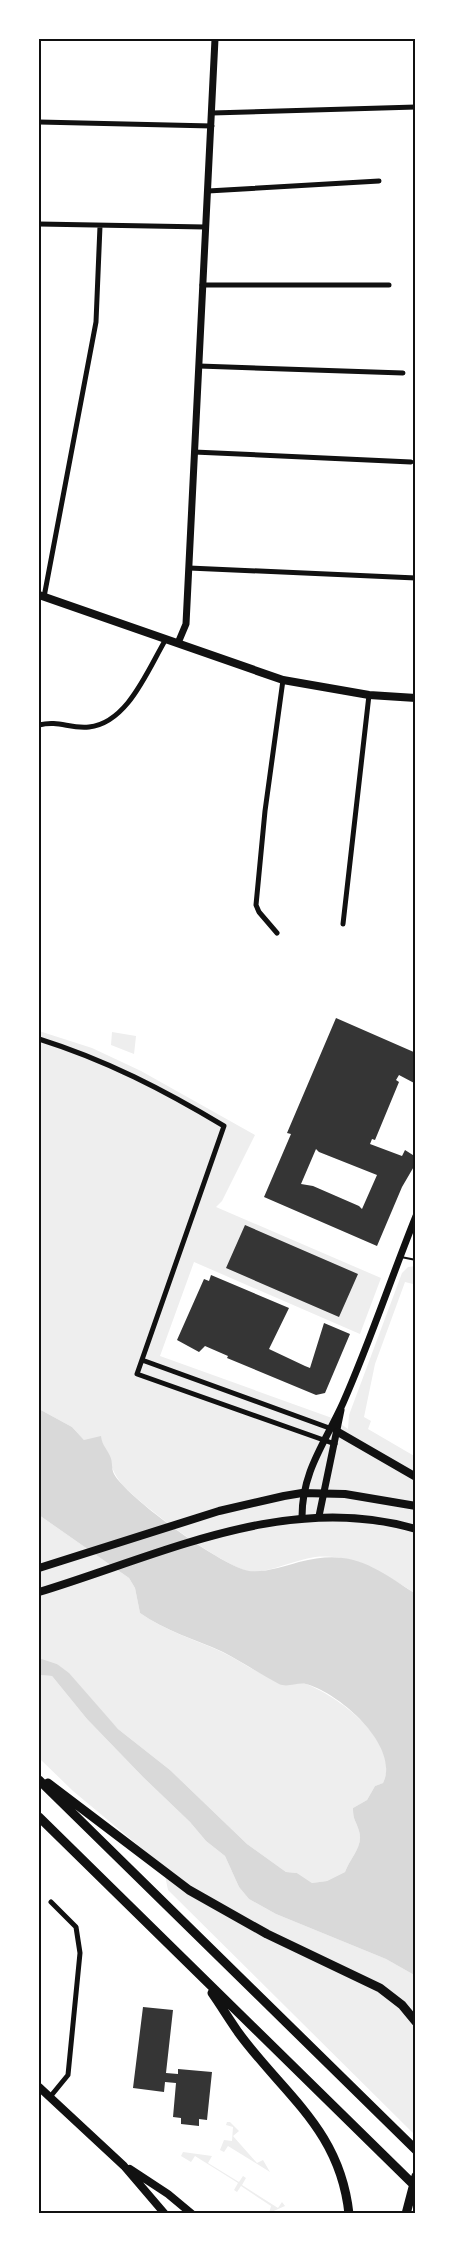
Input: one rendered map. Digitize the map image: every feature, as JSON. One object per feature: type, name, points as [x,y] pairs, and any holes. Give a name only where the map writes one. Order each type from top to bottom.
[{"type":"highway","points":[[334,1430],[416,1477]]},
{"type":"highway","points":[[39,1568],[250,1502],[302,1493],[367,1496],[416,1506]]},
{"type":"highway","points":[[39,1592],[227,1533],[302,1517],[374,1519],[416,1529]]},
{"type":"highway","points":[[39,1779],[87,1810],[141,1855],[189,1890],[267,1934],[380,1988],[402,2005],[416,2022]]},
{"type":"highway","points":[[39,1779],[416,2150]]},
{"type":"highway","points":[[39,1817],[416,2187]]},
{"type":"highway","points":[[203,1978],[238,2033],[324,2137],[339,2166],[347,2198],[347,2214]]},
{"type":"highway","points":[[406,2214],[416,2176]]},
{"type":"main road","points":[[41,596],[283,680],[369,695],[416,698]]},
{"type":"main road","points":[[39,2087],[124,2166],[165,2214]]},
{"type":"main road","points":[[124,2166],[168,2194],[192,2214]]},
{"type":"street","points":[[178,643],[186,624],[215,39]]},
{"type":"street","points":[[212,113],[416,107]]},
{"type":"street","points":[[39,122],[212,126]]},
{"type":"street","points":[[208,191],[379,181]]},
{"type":"street","points":[[39,224],[205,227]]},
{"type":"street","points":[[41,596],[96,322],[100,226]]},
{"type":"street","points":[[202,285],[389,285]]},
{"type":"street","points":[[199,366],[404,373]]},
{"type":"street","points":[[194,452],[411,462]]},
{"type":"street","points":[[189,568],[416,578]]},
{"type":"street","points":[[39,725],[53,721],[73,728],[93,727],[114,719],[131,697],[166,639]]},
{"type":"street","points":[[277,933],[259,912],[256,904],[265,811],[283,680]]},
{"type":"street","points":[[343,924],[369,695]]},
{"type":"street","points":[[39,1039],[65,1046],[127,1071],[224,1126],[137,1374],[335,1444]]},
{"type":"street","points":[[319,1516],[335,1444],[334,1430],[416,1216]]},
{"type":"street","points":[[142,1360],[334,1430]]},
{"type":"street","points":[[302,1517],[302,1493],[324,1440],[334,1430]]},
{"type":"street","points":[[50,2097],[68,2075],[80,1953],[76,1927],[51,1902]]},
{"type":"lane","points":[[400,1256],[416,1260]]},
{"type":"shaded area","points":[[39,1031],[92,1048],[141,1071],[255,1135],[222,1201],[216,1207],[381,1278],[360,1334],[194,1262],[160,1356],[332,1418],[348,1429],[349,1415],[402,1273],[408,1267],[416,1266],[413,1284],[405,1282],[375,1364],[364,1417],[371,1421],[368,1429],[416,1457],[416,1594],[381,1572],[343,1558],[315,1557],[253,1572],[241,1569],[184,1535],[130,1492],[115,1474],[102,1442],[84,1440],[72,1427],[39,1409]]},
{"type":"shaded area","points":[[112,1032],[136,1036],[134,1054],[111,1045]]},
{"type":"shaded area","points":[[39,1409],[72,1427],[84,1440],[101,1436],[111,1458],[114,1474],[122,1485],[177,1530],[236,1567],[249,1571],[261,1571],[317,1558],[348,1559],[374,1568],[416,1594],[416,1976],[386,1959],[276,1914],[249,1899],[239,1887],[225,1856],[206,1841],[190,1822],[87,1719],[52,1676],[39,1675],[39,1658],[57,1664],[69,1673],[118,1729],[170,1770],[247,1844],[286,1872],[297,1873],[312,1883],[327,1881],[345,1872],[360,1842],[353,1808],[367,1800],[375,1786],[383,1783],[386,1768],[383,1753],[375,1738],[349,1709],[319,1689],[306,1684],[279,1684],[223,1652],[170,1630],[140,1613],[135,1588],[129,1578],[39,1515]]},
{"type":"shaded area","points":[[39,1515],[129,1578],[135,1588],[140,1613],[170,1630],[222,1652],[267,1676],[301,1682],[319,1690],[364,1723],[383,1752],[386,1768],[383,1783],[375,1786],[367,1800],[353,1808],[360,1842],[345,1872],[327,1881],[312,1883],[297,1873],[286,1872],[247,1844],[170,1770],[118,1729],[57,1664],[39,1658]]},
{"type":"shaded area","points":[[39,1675],[52,1676],[87,1719],[190,1822],[206,1841],[225,1856],[239,1887],[249,1899],[276,1914],[386,1959],[416,1976],[416,2136],[168,1890],[163,1866],[73,1791],[39,1758]]},
{"type":"shaded area","points":[[227,2122],[239,2131],[233,2136],[257,2163],[263,2160],[270,2172],[228,2146],[224,2152],[220,2150],[224,2140],[232,2141],[233,2127],[226,2125]]},
{"type":"shaded area","points":[[183,2152],[212,2156],[208,2163],[239,2182],[243,2176],[246,2178],[242,2185],[278,2208],[282,2202],[285,2206],[269,2213],[271,2206],[241,2186],[237,2192],[234,2190],[238,2183],[195,2156],[191,2162],[181,2156]]},
{"type":"building","points":[[336,1018],[416,1053],[416,1084],[399,1075],[396,1080],[399,1082],[375,1140],[372,1139],[370,1144],[402,1156],[405,1150],[416,1157],[416,1163],[402,1187],[377,1246],[264,1197],[291,1134],[287,1133]],"holes":[[[316,1149],[377,1175],[362,1209],[313,1186],[301,1184]]]},
{"type":"building","points":[[245,1225],[358,1274],[339,1317],[226,1268]]},
{"type":"building","points":[[211,1275],[289,1308],[269,1349],[305,1366],[310,1368],[324,1323],[350,1334],[325,1393],[316,1395],[227,1358],[228,1356],[205,1346],[199,1352],[177,1340],[204,1279],[209,1281]]},
{"type":"building","points":[[143,2007],[173,2010],[166,2073],[178,2074],[178,2069],[212,2072],[207,2120],[199,2119],[199,2126],[181,2124],[181,2118],[173,2117],[176,2083],[165,2082],[164,2092],[133,2088]]}]
